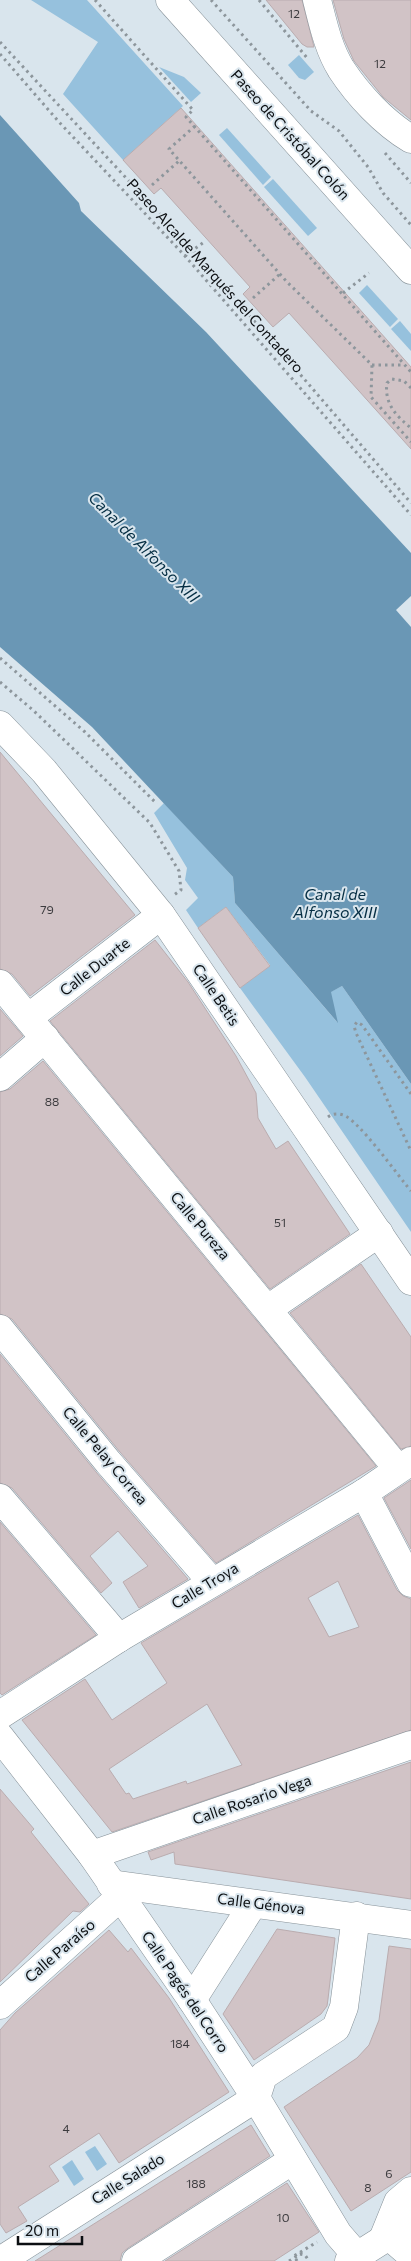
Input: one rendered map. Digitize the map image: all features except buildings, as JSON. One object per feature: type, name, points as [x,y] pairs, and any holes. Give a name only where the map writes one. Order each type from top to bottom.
[{"type":"street","name":"Paseo de Cristóbal Colón","points":[[170,0],[411,270]]},
{"type":"street","points":[[317,0],[326,37],[340,68],[374,109],[401,133],[411,139]]},
{"type":"street","name":"Calle Betis","points":[[0,725],[166,906],[411,1281]]},
{"type":"street","name":"Calle Duarte","points":[[0,1077],[37,1028],[166,906]]},
{"type":"street","name":"Calle Pureza","points":[[0,984],[268,1309],[405,1465]]},
{"type":"street","points":[[268,1309],[379,1233]]},
{"type":"street","name":"Calle Pelay Correa","points":[[0,1329],[108,1462],[212,1582]]},
{"type":"street","name":"Calle Troya","points":[[0,1715],[119,1638],[364,1493],[405,1465]]},
{"type":"street","points":[[364,1493],[411,1583]]},
{"type":"street","points":[[0,1498],[119,1638]]},
{"type":"street","name":"Calle Pagés del Corro","points":[[0,1737],[92,1855],[192,2000],[256,2098],[355,2259]]},
{"type":"street","name":"Calle Rosario Vega","points":[[92,1855],[411,1745]]},
{"type":"street","name":"Calle Génova","points":[[116,1890],[356,1916],[411,1925]]},
{"type":"street","name":"Calle Paraíso","points":[[0,2005],[116,1890]]},
{"type":"street","points":[[192,2000],[253,1904]]},
{"type":"street","points":[[256,2098],[263,2076],[336,2028],[344,2007],[356,1916]]},
{"type":"street","name":"Calle Salado","points":[[0,2261],[256,2098]]},
{"type":"street","points":[[136,2261],[293,2160]]},
{"type":"street","points":[[411,2191],[398,2202],[394,2232],[411,2255]]},
{"type":"street","points":[[355,2259],[394,2232]]},
{"type":"path","points":[[95,0],[193,110],[186,117],[411,372]]},
{"type":"path","points":[[211,0],[311,112],[339,131],[368,167],[384,193],[411,225]]},
{"type":"path","points":[[0,42],[193,250],[411,503]]},
{"type":"path","name":"Paseo Alcalde Marqués del Contadero","points":[[0,54],[59,122],[186,256],[411,515]]},
{"type":"path","points":[[195,126],[169,150],[280,274],[372,365],[404,365]]},
{"type":"path","points":[[152,185],[179,161]]},
{"type":"path","points":[[186,256],[204,242]]},
{"type":"path","points":[[343,293],[369,273]]},
{"type":"path","points":[[253,298],[280,274]]},
{"type":"path","points":[[372,365],[371,397],[411,442]]},
{"type":"path","points":[[411,388],[404,381],[392,379],[387,383],[386,391],[390,407],[411,428]]},
{"type":"path","points":[[0,658],[85,732],[157,804]]},
{"type":"path","points":[[0,682],[34,711],[150,823],[179,871],[181,890],[166,906]]},
{"type":"path","points":[[411,1094],[362,1024],[357,1022],[354,1026],[356,1033],[411,1151]]},
{"type":"path","points":[[323,1119],[332,1114],[344,1115],[360,1128],[411,1192]]},
{"type":"path","points":[[289,2261],[296,2259],[319,2241]]},
{"type":"path","points":[[296,2259],[300,2254],[305,2255],[309,2261]]},
{"type":"shaded area","points":[[31,0],[87,0],[183,106],[123,160],[63,94],[98,42]]},
{"type":"shaded area","points":[[299,55],[314,72],[305,80],[299,78],[288,65]]},
{"type":"shaded area","points":[[159,67],[184,77],[201,93],[191,102]]},
{"type":"shaded area","points":[[227,128],[271,177],[263,185],[219,135]]},
{"type":"shaded area","points":[[273,179],[317,228],[308,236],[264,187]]},
{"type":"shaded area","points":[[367,285],[398,319],[390,327],[359,293]]},
{"type":"shaded area","points":[[400,321],[411,334],[411,351],[391,329]]},
{"type":"shaded area","points":[[164,803],[233,877],[235,903],[337,1022],[330,992],[342,986],[411,1084],[411,1232],[305,1077],[240,988],[270,965],[226,907],[198,928],[186,910],[198,898],[185,880],[187,868],[154,813]]},
{"type":"shaded area","points":[[95,2146],[107,2164],[97,2171],[85,2152]]},
{"type":"shaded area","points":[[72,2160],[84,2179],[74,2186],[62,2167]]},
{"type":"water","name":"Canal de Alfonso XIII","points":[[0,115],[79,203],[81,211],[206,332],[411,553],[411,1084],[342,986],[331,992],[338,1023],[235,903],[233,877],[92,727],[0,647]]},
{"type":"pier","points":[[411,596],[411,627],[396,610]]}]
